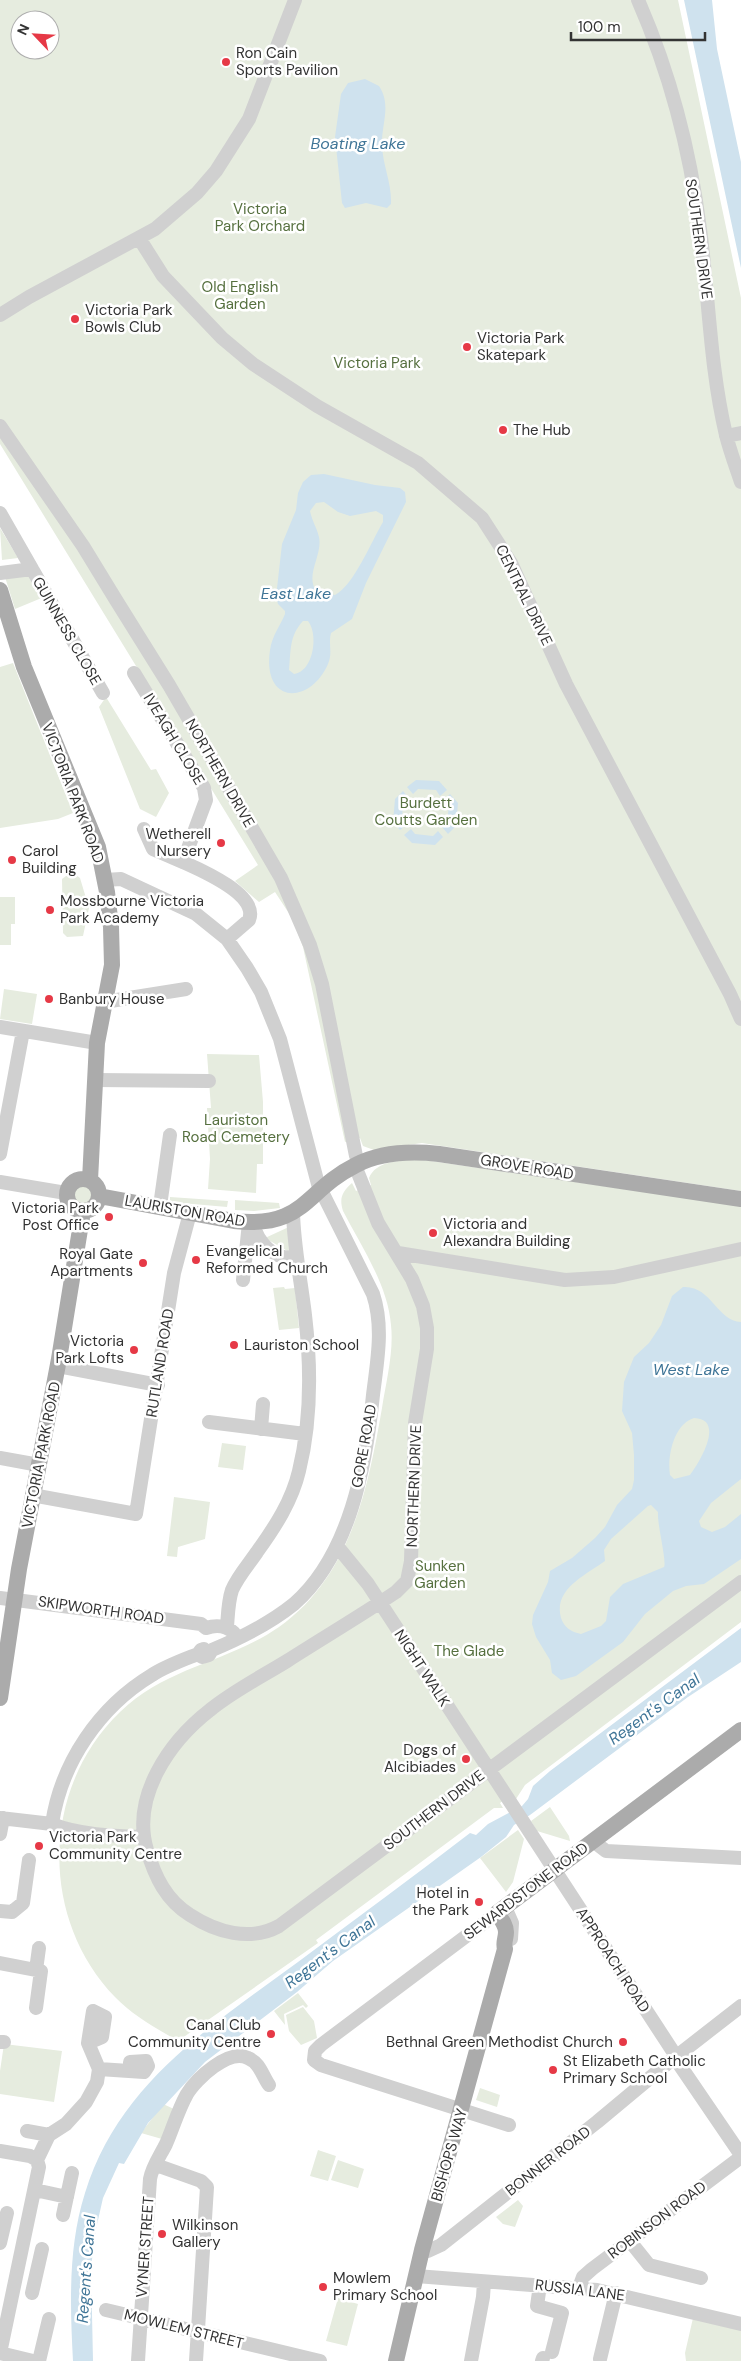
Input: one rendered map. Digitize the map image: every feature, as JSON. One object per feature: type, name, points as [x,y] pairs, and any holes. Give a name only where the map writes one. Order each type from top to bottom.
[{"type":"main road","name":"VICTORIA PARK ROAD","points":[[0,590],[24,666],[98,847],[105,880],[112,946],[112,965],[97,1043],[90,1180]]},
{"type":"main road","name":"GROVE ROAD","points":[[321,1190],[357,1164],[389,1155],[423,1152],[741,1199]]},
{"type":"main road","points":[[82,1178],[90,1180],[98,1189],[99,1196],[94,1207],[83,1212],[70,1205],[66,1193],[71,1183],[82,1178]]},
{"type":"main road","name":"LAURISTON ROAD","points":[[99,1196],[251,1223],[276,1220],[293,1213],[321,1190]]},
{"type":"main road","name":"VICTORIA PARK ROAD","points":[[0,1698],[8,1598],[32,1495],[58,1366],[83,1212]]},
{"type":"main road","name":"SEWARDSTONE ROAD","points":[[501,1910],[741,1730]]},
{"type":"main road","name":"BISHOPS WAY","points":[[396,2361],[422,2250],[505,1949],[503,1943],[506,1933],[501,1910]]},
{"type":"street","points":[[0,315],[29,296],[139,238],[181,209],[210,178],[232,148],[249,118],[295,0]]},
{"type":"street","name":"SOUTHERN DRIVE","points":[[638,0],[652,32],[683,128],[700,227],[716,382],[726,436],[741,482]]},
{"type":"street","name":"CENTRAL DRIVE","points":[[139,238],[163,276],[222,338],[253,364],[317,406],[418,463],[464,501],[488,526],[511,563],[566,684],[741,1019]]},
{"type":"street","name":"NORTHERN DRIVE","points":[[0,426],[83,546],[169,685],[281,878],[310,945],[322,984],[356,1156]]},
{"type":"street","points":[[726,436],[741,433]]},
{"type":"street","name":"GUINNESS CLOSE","points":[[0,513],[103,693]]},
{"type":"street","name":"GUINNESS CLOSE","points":[[0,574],[32,569]]},
{"type":"street","name":"IVEAGH CLOSE","points":[[134,674],[200,781],[206,794],[205,805],[183,862]]},
{"type":"street","points":[[144,829],[153,849],[213,877],[243,897],[249,905],[251,915],[249,920],[227,939]]},
{"type":"street","name":"GORE ROAD","points":[[52,1824],[59,1792],[70,1763],[99,1720],[115,1703],[153,1674],[239,1639],[265,1625],[295,1603],[314,1581],[337,1546],[355,1496],[370,1422],[379,1343],[379,1320],[373,1294],[321,1190],[280,1040],[261,992],[227,939],[212,926],[183,907],[121,879],[105,880]]},
{"type":"street","points":[[104,1002],[186,989]]},
{"type":"street","points":[[0,1027],[97,1043]]},
{"type":"street","points":[[0,1154],[23,1031]]},
{"type":"street","points":[[95,1080],[210,1081]]},
{"type":"street","points":[[160,1206],[170,1135]]},
{"type":"street","name":"NORTHERN DRIVE","points":[[143,1837],[144,1806],[154,1780],[168,1754],[197,1722],[215,1706],[380,1602],[400,1588],[409,1576],[412,1546],[415,1423],[427,1349],[427,1328],[423,1306],[412,1279],[398,1253],[378,1223],[358,1173]]},
{"type":"street","points":[[0,1182],[66,1193]]},
{"type":"street","name":"RUTLAND ROAD","points":[[32,1495],[136,1514],[158,1385],[174,1273],[190,1213]]},
{"type":"street","points":[[239,1639],[227,1627],[228,1605],[233,1589],[276,1527],[299,1472],[305,1434],[308,1371],[307,1330],[296,1257],[293,1213]]},
{"type":"street","points":[[251,1223],[258,1238],[267,1248],[286,1257],[296,1257]]},
{"type":"street","points":[[243,1280],[251,1223]]},
{"type":"street","points":[[398,1253],[565,1280],[614,1277],[741,1249]]},
{"type":"street","points":[[58,1366],[158,1385]]},
{"type":"street","points":[[261,1429],[263,1404]]},
{"type":"street","points":[[209,1422],[305,1434]]},
{"type":"street","points":[[0,1458],[38,1465]]},
{"type":"street","name":"NIGHT WALK","points":[[337,1546],[343,1551],[380,1602],[531,1835]]},
{"type":"street","name":"SOUTHERN DRIVE","points":[[143,1837],[151,1864],[162,1887],[182,1910],[200,1921],[223,1931],[240,1934],[261,1933],[271,1930],[294,1916],[741,1582]]},
{"type":"street","name":"SKIPWORTH ROAD","points":[[8,1598],[227,1627]]},
{"type":"street","points":[[0,1834],[1,1818],[52,1824],[62,1828],[96,1833],[143,1837]]},
{"type":"street","name":"APPROACH ROAD","points":[[531,1835],[741,2156]]},
{"type":"street","points":[[593,1841],[606,1851],[741,1858]]},
{"type":"street","points":[[0,1911],[12,1912],[23,1904],[28,1860]]},
{"type":"street","name":"SEWARDSTONE ROAD","points":[[462,2110],[321,2065],[314,2060],[314,2055],[321,2045],[501,1910]]},
{"type":"street","points":[[36,1970],[39,1948]]},
{"type":"street","points":[[0,1963],[41,1971],[36,2008]]},
{"type":"street","name":"BONNER ROAD","points":[[422,2250],[433,2250],[441,2245],[741,2006]]},
{"type":"street","points":[[34,2361],[0,2353],[4,2322],[35,2190],[39,2167],[37,2160],[49,2135],[66,2124],[86,2102],[98,2082],[99,2069],[88,2042]]},
{"type":"street","name":"VYNER STREET","points":[[138,2361],[152,2169],[156,2165],[188,2094],[195,2083],[224,2059],[237,2055],[248,2058],[258,2065],[269,2085]]},
{"type":"street","points":[[99,2069],[130,2071]]},
{"type":"street","points":[[462,2110],[509,2125]]},
{"type":"street","points":[[28,2131],[49,2135]]},
{"type":"street","points":[[0,2151],[30,2156],[37,2160]]},
{"type":"street","name":"ROBINSON ROAD","points":[[579,2288],[583,2277],[741,2156]]},
{"type":"street","points":[[156,2165],[201,2181],[207,2187],[196,2361]]},
{"type":"street","points":[[63,2215],[72,2173]]},
{"type":"street","points":[[35,2190],[67,2197]]},
{"type":"street","points":[[0,2243],[3,2212],[29,2218]]},
{"type":"street","points":[[629,2240],[649,2265],[701,2278]]},
{"type":"street","points":[[32,2293],[42,2249]]},
{"type":"street","points":[[19,2260],[38,2265]]},
{"type":"street","name":"RUSSIA LANE","points":[[416,2276],[579,2288],[616,2293],[741,2324]]},
{"type":"street","points":[[471,2361],[484,2282]]},
{"type":"street","points":[[540,2285],[538,2306],[562,2313],[545,2357]]},
{"type":"street","points":[[600,2359],[616,2293]]},
{"type":"street","name":"MOWLEM STREET","points":[[106,2310],[320,2361]]},
{"type":"street","points":[[39,2361],[49,2319]]},
{"type":"green space","name":"Victoria Park","points":[[0,0],[678,0],[741,298],[741,1191],[422,1143],[374,1150],[363,1146],[360,1138],[345,1142],[303,947],[292,918],[275,892],[259,902],[235,881],[258,865],[0,444]]},
{"type":"green space","points":[[0,528],[18,558],[2,560]]},
{"type":"green space","points":[[30,573],[44,597],[15,609],[5,577]]},
{"type":"green space","points":[[13,663],[73,813],[58,819],[0,828],[0,667]]},
{"type":"green space","points":[[106,697],[151,770],[156,769],[169,793],[156,817],[140,809],[99,707]]},
{"type":"green space","points":[[76,875],[80,878],[89,908],[83,936],[67,937],[63,933],[62,879],[66,876]]},
{"type":"green space","points":[[0,897],[15,897],[15,924],[11,924],[11,945],[0,945]]},
{"type":"green space","points":[[4,989],[37,994],[32,1024],[0,1019]]},
{"type":"green space","name":"Lauriston Road Cemetery","points":[[207,1054],[259,1055],[263,1102],[263,1164],[257,1164],[256,1193],[208,1189],[210,1159],[207,1108],[211,1108]]},
{"type":"green space","points":[[417,1159],[741,1206],[741,1622],[525,1785],[516,1799],[512,1794],[500,1803],[503,1808],[494,1808],[316,1940],[318,1943],[178,2041],[145,2021],[122,2004],[90,1965],[73,1930],[62,1892],[59,1853],[64,1815],[75,1777],[94,1743],[120,1712],[158,1684],[239,1649],[279,1627],[304,1606],[324,1583],[340,1556],[362,1499],[370,1469],[389,1367],[392,1335],[385,1295],[373,1266],[343,1211],[341,1199],[346,1189],[352,1183],[356,1191],[371,1185],[369,1178],[372,1172],[382,1165],[395,1161]]},
{"type":"green space","points":[[82,1184],[92,1191],[93,1195],[86,1205],[82,1206],[72,1199],[71,1195],[78,1185]]},
{"type":"green space","points":[[170,1197],[228,1201],[227,1207],[170,1202]]},
{"type":"green space","points":[[235,1200],[279,1203],[280,1208],[254,1211],[235,1210]]},
{"type":"green space","points":[[291,1226],[291,1253],[265,1238]]},
{"type":"green space","points":[[284,1287],[285,1289],[295,1288],[299,1328],[279,1330],[273,1288]]},
{"type":"green space","points":[[222,1443],[246,1446],[243,1470],[218,1467]]},
{"type":"green space","points":[[174,1497],[210,1502],[205,1539],[178,1547],[177,1557],[167,1556]]},
{"type":"green space","points":[[550,1807],[569,1836],[570,1841],[537,1831],[531,1821]]},
{"type":"green space","points":[[518,1830],[524,1839],[513,1882],[506,1892],[480,1858]]},
{"type":"green space","points":[[298,1993],[308,2006],[306,2008],[303,2005],[284,2014],[285,2025],[274,2011]]},
{"type":"green space","points":[[303,2007],[314,2021],[317,2038],[301,2045],[289,2031],[286,2015]]},
{"type":"green space","points":[[4,2044],[62,2051],[54,2102],[0,2094],[0,2071]]},
{"type":"green space","points":[[480,2088],[500,2095],[497,2107],[476,2100]]},
{"type":"green space","points":[[163,2104],[174,2109],[162,2139],[141,2133]]},
{"type":"green space","points":[[318,2150],[336,2156],[328,2181],[310,2176]]},
{"type":"green space","points":[[338,2160],[364,2169],[358,2188],[331,2180]]},
{"type":"green space","points":[[518,2200],[523,2206],[515,2227],[503,2224],[496,2217]]},
{"type":"green space","points":[[338,2298],[358,2304],[347,2346],[326,2341]]},
{"type":"green space","points":[[693,2318],[741,2330],[741,2361],[686,2361],[685,2353]]},
{"type":"water","points":[[684,0],[712,0],[717,49],[741,162],[741,268]]},
{"type":"water","name":"Boating Lake","points":[[365,79],[379,86],[385,100],[382,146],[391,197],[391,204],[387,208],[366,203],[345,208],[342,203],[335,137],[341,94],[348,83]]},
{"type":"water","name":"East Lake","points":[[324,474],[375,485],[400,488],[405,492],[406,502],[366,583],[352,619],[331,633],[328,664],[320,677],[310,687],[300,692],[289,693],[280,689],[273,681],[269,668],[270,650],[274,636],[285,614],[285,611],[278,604],[276,597],[282,544],[296,510],[298,493],[303,482],[311,475]],"holes":[[[324,502],[338,512],[350,516],[376,511],[383,515],[383,522],[362,562],[349,582],[335,595],[317,592],[312,579],[320,544],[310,511],[316,503]],[[303,621],[308,621],[311,627],[313,635],[312,652],[306,667],[301,672],[294,674],[289,670],[293,638]]]},
{"type":"water","points":[[416,780],[439,781],[447,790],[440,796],[436,790],[418,789],[413,794],[407,787]]},
{"type":"water","points":[[403,791],[409,798],[403,802],[402,820],[407,824],[400,830],[393,822],[395,799]]},
{"type":"water","points":[[450,794],[458,803],[456,826],[448,834],[442,827],[447,823],[449,805],[444,800]]},
{"type":"water","points":[[411,829],[415,834],[433,836],[438,831],[443,837],[435,845],[412,843],[404,835]]},
{"type":"water","name":"West Lake","points":[[683,1287],[693,1288],[700,1291],[726,1316],[741,1322],[741,1479],[711,1503],[699,1521],[701,1527],[712,1532],[725,1527],[741,1514],[741,1559],[704,1584],[686,1586],[673,1591],[645,1614],[623,1642],[576,1676],[561,1680],[552,1673],[550,1660],[536,1637],[532,1624],[533,1615],[548,1582],[550,1571],[572,1558],[595,1538],[605,1527],[617,1505],[632,1489],[634,1455],[632,1433],[622,1411],[624,1382],[634,1357],[649,1343],[661,1325],[672,1296]],"holes":[[[694,1418],[703,1420],[708,1426],[709,1433],[704,1452],[690,1475],[674,1479],[670,1475],[669,1467],[673,1442],[681,1427],[687,1421]],[[651,1505],[658,1512],[664,1567],[623,1584],[610,1597],[606,1621],[601,1626],[581,1634],[574,1632],[564,1624],[561,1618],[560,1608],[566,1591],[605,1561],[604,1550],[611,1539]]]},
{"type":"water","name":"Regent's Canal","points":[[741,1628],[741,1662],[688,1697],[514,1825],[506,1837],[481,1857],[333,1961],[297,1992],[205,2062],[148,2123],[124,2164],[119,2163],[103,2198],[96,2229],[91,2267],[93,2361],[73,2361],[71,2319],[72,2276],[79,2213],[100,2154],[120,2120],[144,2088],[201,2034],[470,1833],[476,1835],[488,1824],[522,1806],[528,1799],[533,1786],[550,1771]]},
{"type":"place","name":"Ron Cain Sports Pavilion","points":[[226,62]]},
{"type":"place","name":"Victoria Park Bowls Club","points":[[75,319]]},
{"type":"place","name":"Victoria Park Skatepark","points":[[467,347]]},
{"type":"place","name":"The Hub","points":[[503,430]]},
{"type":"place","name":"Wetherell Nursery","points":[[221,843]]},
{"type":"place","name":"Carol Building","points":[[12,860]]},
{"type":"place","name":"Mossbourne Victoria Park Academy","points":[[50,910]]},
{"type":"place","name":"Banbury House","points":[[49,999]]},
{"type":"place","name":"Victoria Park Post Office","points":[[109,1217]]},
{"type":"place","name":"Victoria and Alexandra Building","points":[[433,1233]]},
{"type":"place","name":"Evangelical Reformed Church","points":[[196,1260]]},
{"type":"place","name":"Royal Gate Apartments","points":[[143,1263]]},
{"type":"place","name":"Lauriston School","points":[[234,1345]]},
{"type":"place","name":"Victoria Park Lofts","points":[[134,1350]]},
{"type":"place","name":"Dogs of Alcibiades","points":[[466,1759]]},
{"type":"place","name":"Victoria Park Community Centre","points":[[39,1846]]},
{"type":"place","name":"Hotel in the Park","points":[[479,1902]]},
{"type":"place","name":"Canal Club Community Centre","points":[[271,2034]]},
{"type":"place","name":"Bethnal Green Methodist Church","points":[[623,2042]]},
{"type":"place","name":"St Elizabeth Catholic Primary School","points":[[553,2070]]},
{"type":"place","name":"Wilkinson Gallery","points":[[162,2234]]},
{"type":"place","name":"Mowlem Primary School","points":[[323,2287]]},
{"type":"park label","name":"Victoria Park Orchard","points":[[260,218]]},
{"type":"park label","name":"Old English Garden","points":[[240,296]]},
{"type":"park label","name":"Burdett Coutts Garden","points":[[426,812]]},
{"type":"park label","name":"Sunken Garden","points":[[440,1574]]},
{"type":"park label","name":"The Glade","points":[[469,1651]]}]
